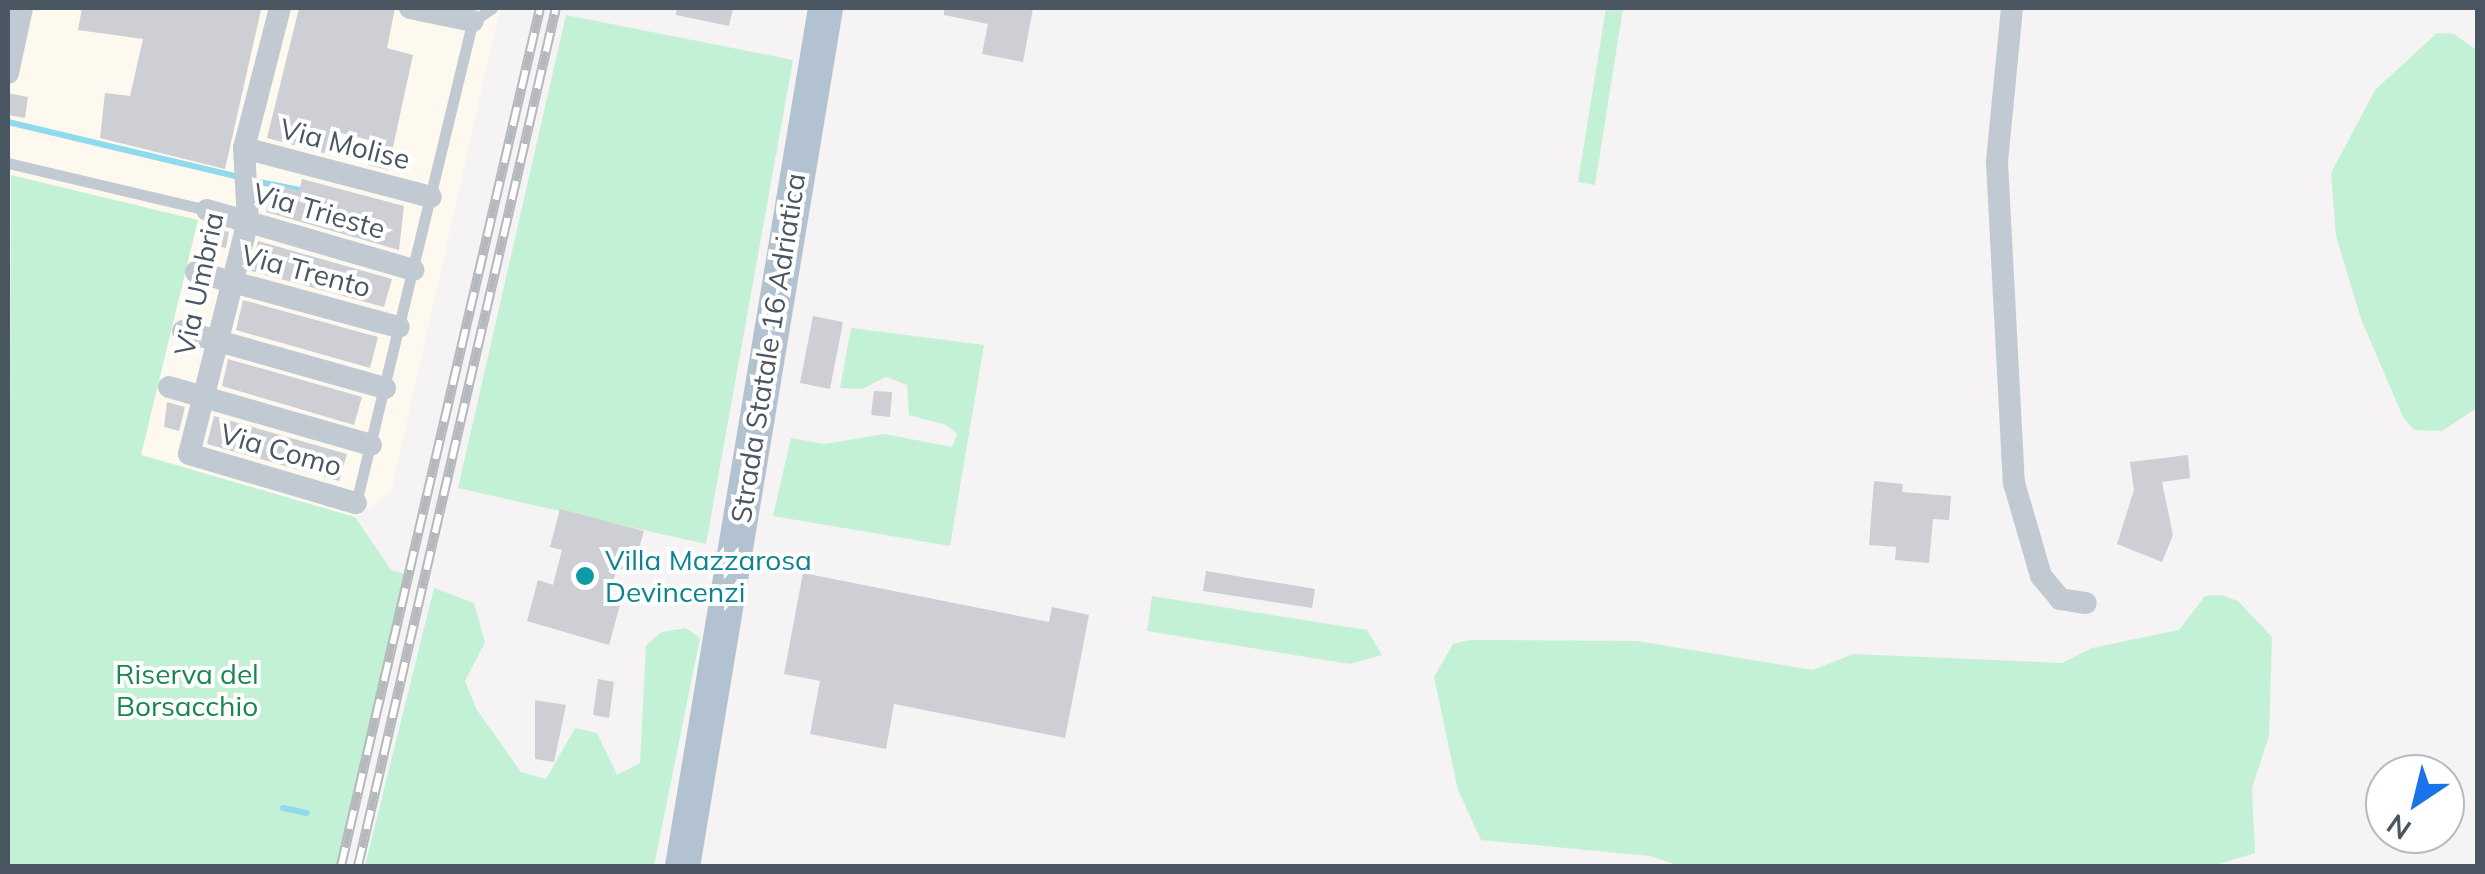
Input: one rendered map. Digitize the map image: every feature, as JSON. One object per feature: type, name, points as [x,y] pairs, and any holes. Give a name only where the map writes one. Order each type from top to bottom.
[{"type":"main road","name":"Strada Statale 16 Adriatica","points":[[682,866],[825,8]]},
{"type":"street","points":[[8,74],[22,8]]},
{"type":"street","name":"Via Umbria","points":[[189,454],[248,222],[244,148],[280,8]]},
{"type":"street","points":[[410,8],[482,14]]},
{"type":"street","points":[[2012,8],[1997,162],[2014,483],[2040,576],[2060,599],[2086,603]]},
{"type":"street","name":"Via Molise","points":[[244,148],[431,197]]},
{"type":"street","name":"Via Trieste","points":[[207,210],[413,270]]},
{"type":"street","name":"Via Trento","points":[[196,272],[400,328]]},
{"type":"street","points":[[183,332],[385,388]]},
{"type":"street","points":[[169,387],[371,444]]},
{"type":"street","name":"Via Como","points":[[189,454],[356,503]]},
{"type":"lane","points":[[356,503],[431,197],[482,14]]},
{"type":"lane","points":[[8,163],[207,210]]},
{"type":"shaded area","points":[[8,8],[500,8],[391,493],[355,517],[8,416]]},
{"type":"green space","points":[[1606,8],[1623,8],[1595,185],[1578,182]]},
{"type":"green space","points":[[566,15],[793,60],[706,544],[458,488]]},
{"type":"green space","points":[[2437,33],[2454,34],[2478,51],[2477,408],[2442,431],[2414,430],[2403,417],[2361,319],[2336,236],[2331,173],[2375,90]]},
{"type":"green space","name":"Riserva del Borsacchio","points":[[11,175],[198,220],[141,455],[355,517],[391,570],[409,575],[337,866],[8,866]]},
{"type":"green space","points":[[851,328],[984,345],[950,546],[773,516],[791,438],[825,444],[884,434],[952,447],[957,434],[946,425],[909,415],[907,385],[886,377],[862,389],[840,388]]},
{"type":"green space","points":[[434,588],[474,603],[485,642],[465,681],[477,710],[521,772],[546,779],[575,728],[597,733],[617,775],[640,763],[646,646],[661,632],[686,628],[700,638],[654,866],[365,866]]},
{"type":"green space","points":[[2222,595],[2238,601],[2272,637],[2269,736],[2252,788],[2255,853],[2213,866],[1680,866],[1650,856],[1481,840],[1458,790],[1434,677],[1453,644],[1470,640],[1636,641],[1813,670],[1853,654],[2062,663],[2092,648],[2179,630],[2205,596]]},
{"type":"green space","points":[[1152,596],[1367,630],[1382,655],[1350,664],[1147,631]]},
{"type":"building","points":[[82,8],[261,10],[225,169],[100,138],[105,93],[130,96],[143,39],[78,30]]},
{"type":"building","points":[[299,8],[395,8],[387,48],[413,55],[388,170],[368,165],[373,141],[337,132],[331,155],[267,138]]},
{"type":"building","points":[[677,8],[733,8],[729,26],[676,15]]},
{"type":"building","points":[[944,8],[1033,8],[1023,62],[982,54],[988,24],[944,15]]},
{"type":"building","points":[[8,93],[28,97],[25,118],[8,115]]},
{"type":"building","points":[[302,179],[404,206],[399,250],[266,212],[274,184],[299,191]]},
{"type":"building","points":[[209,226],[229,232],[226,248],[205,243]]},
{"type":"building","points":[[258,241],[392,279],[384,307],[251,271]]},
{"type":"building","points":[[243,300],[378,337],[370,368],[236,330]]},
{"type":"building","points":[[813,316],[843,322],[830,389],[800,383]]},
{"type":"building","points":[[228,359],[362,397],[354,425],[222,386]]},
{"type":"building","points":[[874,391],[892,392],[890,417],[871,415]]},
{"type":"building","points":[[167,402],[185,407],[179,431],[164,427]]},
{"type":"building","points":[[214,416],[347,454],[339,481],[207,444]]},
{"type":"building","points":[[2188,455],[2190,478],[2162,482],[2173,535],[2162,562],[2117,544],[2134,490],[2130,462]]},
{"type":"building","points":[[1874,481],[1903,484],[1902,492],[1951,496],[1949,520],[1933,519],[1929,563],[1895,560],[1896,547],[1869,545]]},
{"type":"building","name":"Villa Mazzarosa Devincenzi","points":[[560,509],[644,531],[632,572],[617,568],[608,601],[620,605],[609,645],[527,621],[538,580],[553,585],[562,550],[550,547]]},
{"type":"building","points":[[1206,571],[1315,589],[1312,608],[1203,591]]},
{"type":"building","points":[[803,573],[1049,622],[1052,607],[1089,615],[1065,738],[894,704],[886,749],[810,734],[820,681],[784,674]]},
{"type":"building","points":[[598,679],[614,682],[609,718],[593,715]]},
{"type":"building","points":[[535,700],[566,705],[554,762],[535,759]]},
{"type":"waterway","points":[[8,122],[238,177]]},
{"type":"waterway","points":[[259,182],[305,191]]},
{"type":"waterway","points":[[283,808],[306,813]]},
{"type":"railway","points":[[341,866],[540,8]]},
{"type":"railway","points":[[358,866],[556,8]]},
{"type":"place","name":"Villa Mazzarosa Devincenzi","points":[[585,576]]}]
